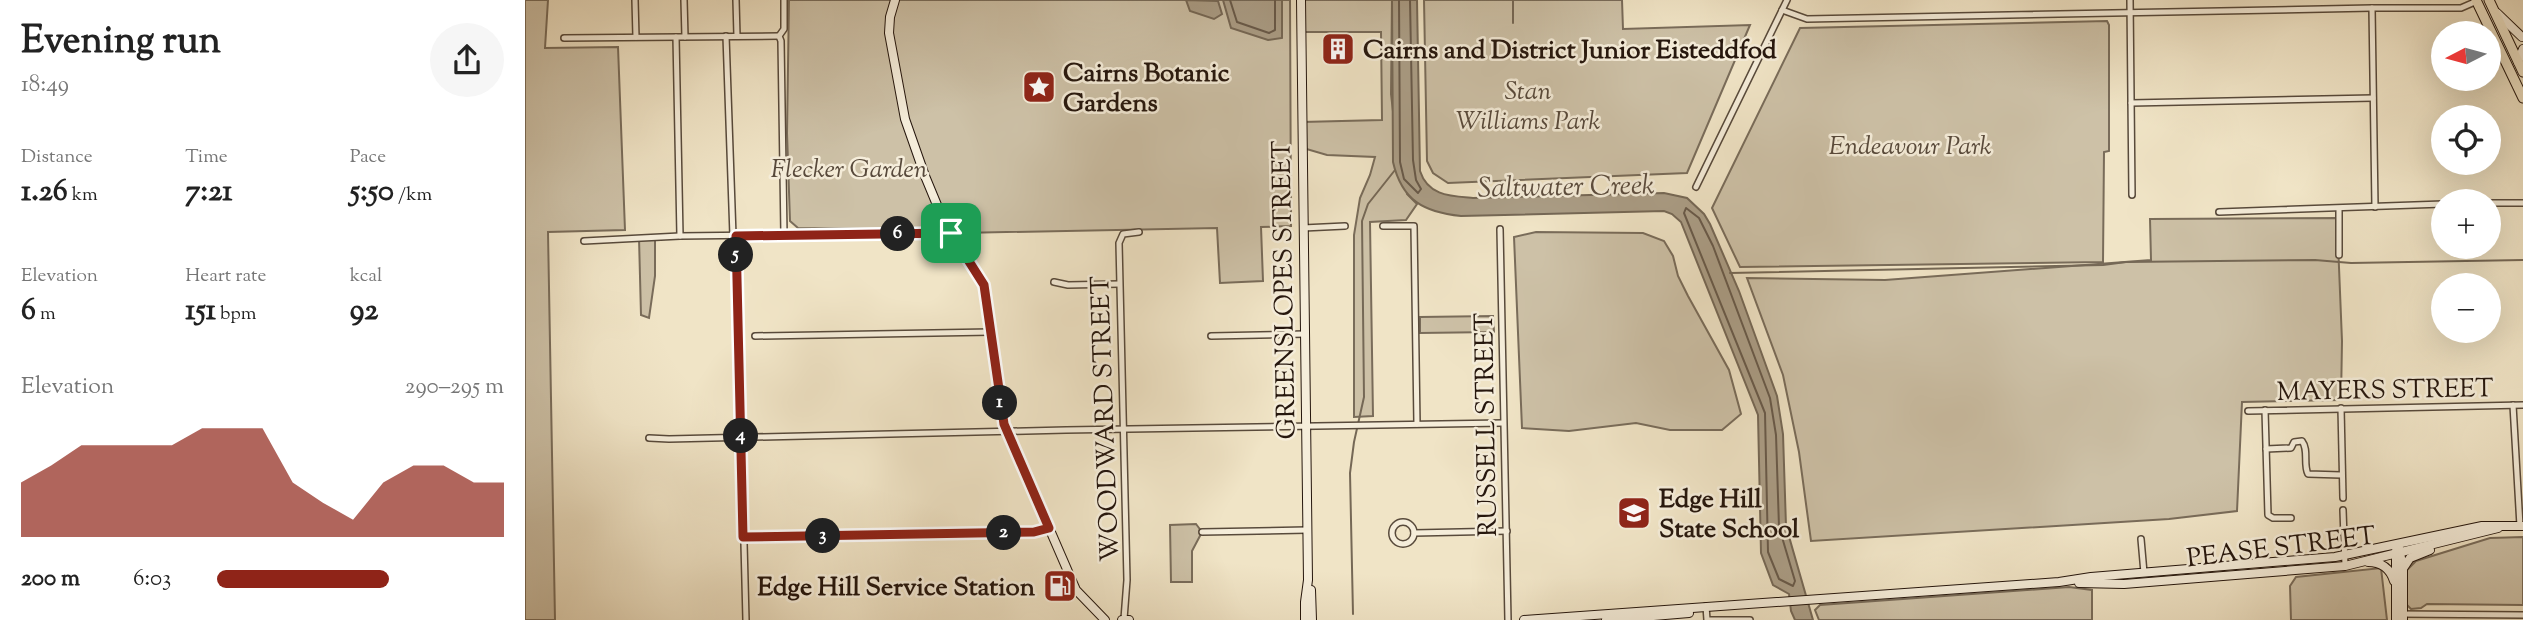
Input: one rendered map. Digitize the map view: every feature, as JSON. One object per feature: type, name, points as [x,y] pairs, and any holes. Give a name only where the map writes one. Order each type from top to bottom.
[{"type":"main road","points":[[2489,0],[2523,72]]},
{"type":"main road","points":[[2477,1],[2487,21]]},
{"type":"main road","points":[[2501,51],[2523,98]]},
{"type":"street","points":[[635,0],[636,37]]},
{"type":"street","points":[[684,0],[685,37]]},
{"type":"street","points":[[736,0],[737,36]]},
{"type":"street","points":[[779,36],[784,29],[784,0]]},
{"type":"street","name":"GREENSLOPES STREET","points":[[1301,0],[1305,426],[1311,620]]},
{"type":"street","points":[[1696,187],[1787,0]]},
{"type":"street","points":[[2130,0],[2132,195]]},
{"type":"street","points":[[1782,10],[1807,19],[2461,8],[2477,1]]},
{"type":"street","points":[[895,2],[890,17],[890,38],[905,119],[931,193],[951,233],[984,285],[1007,431],[1076,590],[1105,620]]},
{"type":"street","points":[[2372,8],[2375,206]]},
{"type":"street","points":[[2494,11],[2523,38],[2501,51]]},
{"type":"street","points":[[726,36],[745,620]]},
{"type":"street","points":[[564,38],[779,36]]},
{"type":"street","points":[[779,36],[784,235]]},
{"type":"street","points":[[676,37],[680,236]]},
{"type":"street","points":[[2518,62],[2523,49]]},
{"type":"street","points":[[2131,103],[2373,98]]},
{"type":"street","points":[[2501,204],[2523,203]]},
{"type":"street","points":[[2219,212],[2431,204]]},
{"type":"street","points":[[2339,208],[2339,255]]},
{"type":"street","points":[[1303,228],[1345,226]]},
{"type":"street","points":[[1383,226],[1424,226]]},
{"type":"street","points":[[1413,226],[1417,424]]},
{"type":"street","name":"RUSSELL STREET","points":[[1500,229],[1508,620]]},
{"type":"street","name":"WOODWARD STREET","points":[[1123,620],[1127,580],[1120,238],[1126,233],[1139,232]]},
{"type":"street","points":[[584,241],[680,236],[951,233]]},
{"type":"street","points":[[1054,282],[1068,285],[1119,284]]},
{"type":"street","points":[[755,336],[991,332]]},
{"type":"street","points":[[1211,336],[1305,334]]},
{"type":"street","points":[[2513,405],[2521,526]]},
{"type":"street","name":"MAYERS STREET","points":[[2248,411],[2523,405]]},
{"type":"street","points":[[2341,408],[2343,498]]},
{"type":"street","points":[[2265,410],[2268,515],[2273,518],[2291,518]]},
{"type":"street","points":[[649,438],[1503,423]]},
{"type":"street","points":[[2266,449],[2291,448],[2294,442],[2302,441],[2305,445],[2305,469],[2308,474],[2341,475]]},
{"type":"street","points":[[2343,510],[2344,561]]},
{"type":"street","points":[[1401,522],[1412,526],[1414,533],[1412,540],[1403,544],[1394,540],[1392,533],[1395,526],[1401,522]]},
{"type":"street","name":"PEASE STREET","points":[[1524,620],[1602,618],[1779,601],[2287,563],[2364,562],[2483,526],[2521,526]]},
{"type":"street","name":"PEASE STREET","points":[[2059,582],[2124,584],[2344,561],[2449,542],[2504,526]]},
{"type":"street","points":[[743,537],[1034,532],[1049,528]]},
{"type":"street","points":[[1202,532],[1307,530]]},
{"type":"street","points":[[1414,533],[1507,531]]},
{"type":"street","points":[[2141,539],[2144,573]]},
{"type":"street","points":[[2403,568],[2414,556],[2449,542]]},
{"type":"street","points":[[2398,550],[2403,568],[2399,617]]},
{"type":"street","points":[[2395,584],[2398,550]]},
{"type":"street","points":[[2364,562],[2376,562],[2391,572],[2399,617]]},
{"type":"street","name":"GREENSLOPES STREET","points":[[1305,620],[1308,580]]},
{"type":"street","name":"PEASE STREET","points":[[1706,608],[1707,620],[1750,620]]},
{"type":"street","points":[[2399,617],[2523,615]]},
{"type":"street","points":[[1123,620],[1129,620]]},
{"type":"green space","points":[[525,0],[548,0],[545,48],[618,47],[625,230],[548,232],[555,620],[525,620]]},
{"type":"green space","name":"Cairns Botanic Gardens","points":[[789,0],[1290,0],[1291,226],[1261,227],[1263,281],[1220,283],[1217,228],[960,233],[941,230],[798,228],[790,221],[787,133]]},
{"type":"green space","points":[[1301,0],[1392,0],[1391,94],[1394,120],[1407,194],[1417,204],[1406,220],[1370,222],[1373,416],[1354,417],[1354,235],[1360,198],[1375,157],[1327,155],[1303,148],[1302,122],[1382,120],[1381,32],[1301,32]]},
{"type":"green space","name":"Stan Williams Park","points":[[1424,0],[1622,0],[1623,29],[1750,25],[1687,173],[1448,183],[1433,173],[1427,161]]},
{"type":"green space","name":"Endeavour Park","points":[[2107,21],[2109,151],[2104,152],[2103,262],[1740,267],[1712,208],[1800,28]]},
{"type":"green space","points":[[2337,218],[2342,341],[2341,400],[2242,402],[2237,511],[2169,519],[1811,541],[1799,452],[1783,375],[1747,278],[1885,280],[2151,260],[2150,219]]},
{"type":"green space","points":[[1536,232],[1643,233],[1664,241],[1673,256],[1678,276],[1688,296],[1729,370],[1741,414],[1722,430],[1670,430],[1636,423],[1569,431],[1522,428],[1514,237]]},
{"type":"green space","points":[[639,238],[655,238],[655,276],[649,318],[641,315]]},
{"type":"green space","points":[[1493,316],[1494,332],[1420,333],[1420,317]]},
{"type":"green space","points":[[1196,524],[1202,532],[1192,551],[1192,582],[1171,582],[1170,525]]},
{"type":"green space","points":[[2523,537],[2523,605],[2427,604],[2411,609],[2406,604],[2407,570],[2416,561],[2490,538]]},
{"type":"green space","points":[[2381,568],[2387,620],[2291,620],[2290,586],[2296,577]]},
{"type":"green space","points":[[2069,587],[2092,590],[2092,620],[1819,620],[1815,610],[1820,605]]},
{"type":"water","points":[[1186,0],[1218,1],[1222,14],[1214,19],[1190,11]]},
{"type":"water","points":[[1223,0],[1282,0],[1282,38],[1268,40],[1231,28]]},
{"type":"water","points":[[1392,0],[1417,0],[1420,171],[1434,190],[1473,198],[1664,193],[1687,198],[1704,214],[1739,291],[1777,396],[1783,434],[1786,526],[1813,620],[1795,620],[1789,594],[1773,585],[1761,553],[1758,415],[1681,222],[1664,211],[1461,216],[1436,211],[1417,202],[1402,186],[1393,162]]},
{"type":"waterway","points":[[1513,0],[1513,23]]},
{"type":"waterway","points":[[1353,614],[1350,473],[1364,397],[1362,221],[1368,204],[1395,170]]},
{"type":"waterway","points":[[1730,273],[2103,265],[2126,262],[2315,260],[2351,263],[2523,260]]},
{"type":"place","name":"Cairns and District Junior Eisteddfod","points":[[1338,49]]},
{"type":"place","name":"Cairns Botanic Gardens","points":[[1039,87]]},
{"type":"place","name":"Edge Hill State School","points":[[1634,513]]},
{"type":"place","name":"Edge Hill Service Station","points":[[1060,586]]},
{"type":"route","points":[[951,233],[977,270],[984,285],[1004,424],[1049,528],[1034,532],[743,537],[736,236],[951,233]]},
{"type":"park label","name":"Flecker Garden","points":[[849,168]]},
{"type":"water label","name":"Saltwater Creek","points":[[1566,185]]}]
